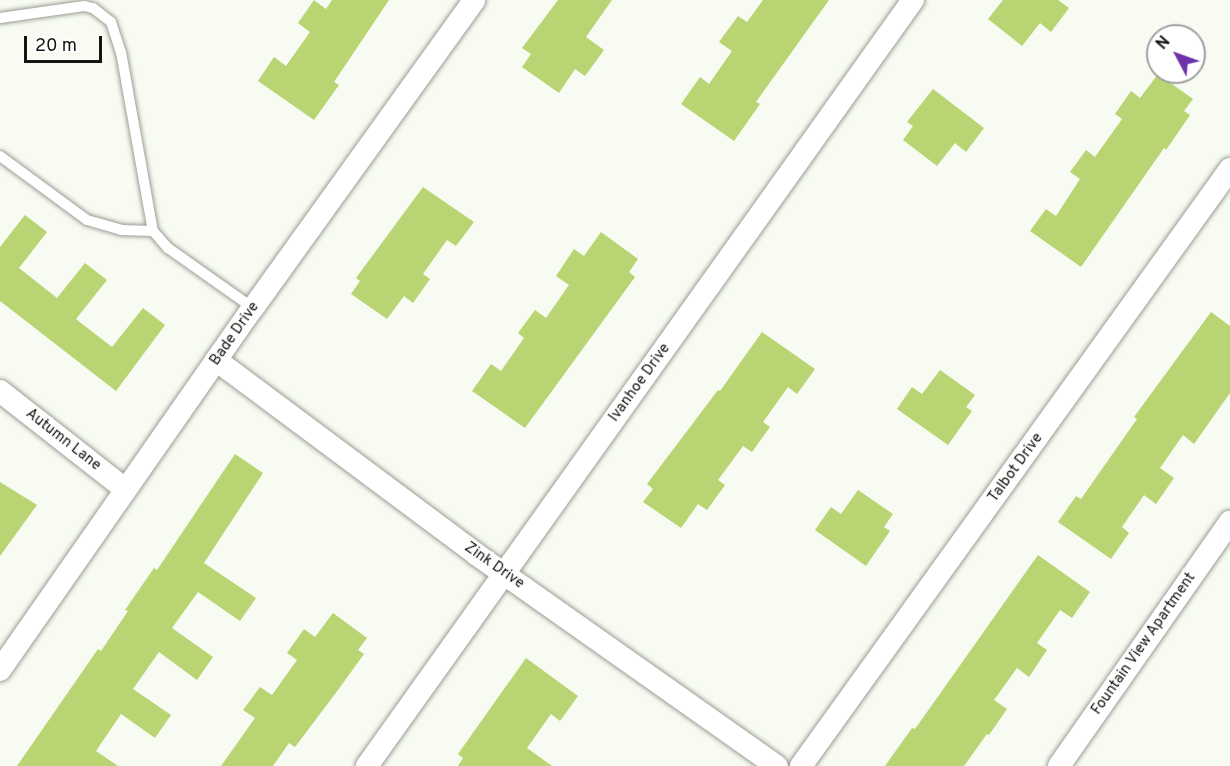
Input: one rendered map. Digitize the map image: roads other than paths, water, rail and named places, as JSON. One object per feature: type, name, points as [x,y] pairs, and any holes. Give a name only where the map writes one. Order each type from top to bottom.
[{"type":"street","name":"Bade Drive","points":[[0,670],[216,360],[474,0]]},
{"type":"street","name":"Ivanhoe Drive","points":[[367,766],[914,0]]},
{"type":"street","name":"Talbot Drive","points":[[801,766],[1230,169]]},
{"type":"street","name":"Zink Drive","points":[[216,360],[504,573],[777,766]]},
{"type":"street","name":"Autumn Lane","points":[[0,391],[125,489]]},
{"type":"street","name":"Fountain View Apartment","points":[[1059,766],[1230,522]]},
{"type":"lane","points":[[0,18],[84,6],[93,8],[111,22],[121,52],[153,231],[168,248],[253,308]]},
{"type":"lane","points":[[0,156],[87,220],[121,230],[153,231]]}]
